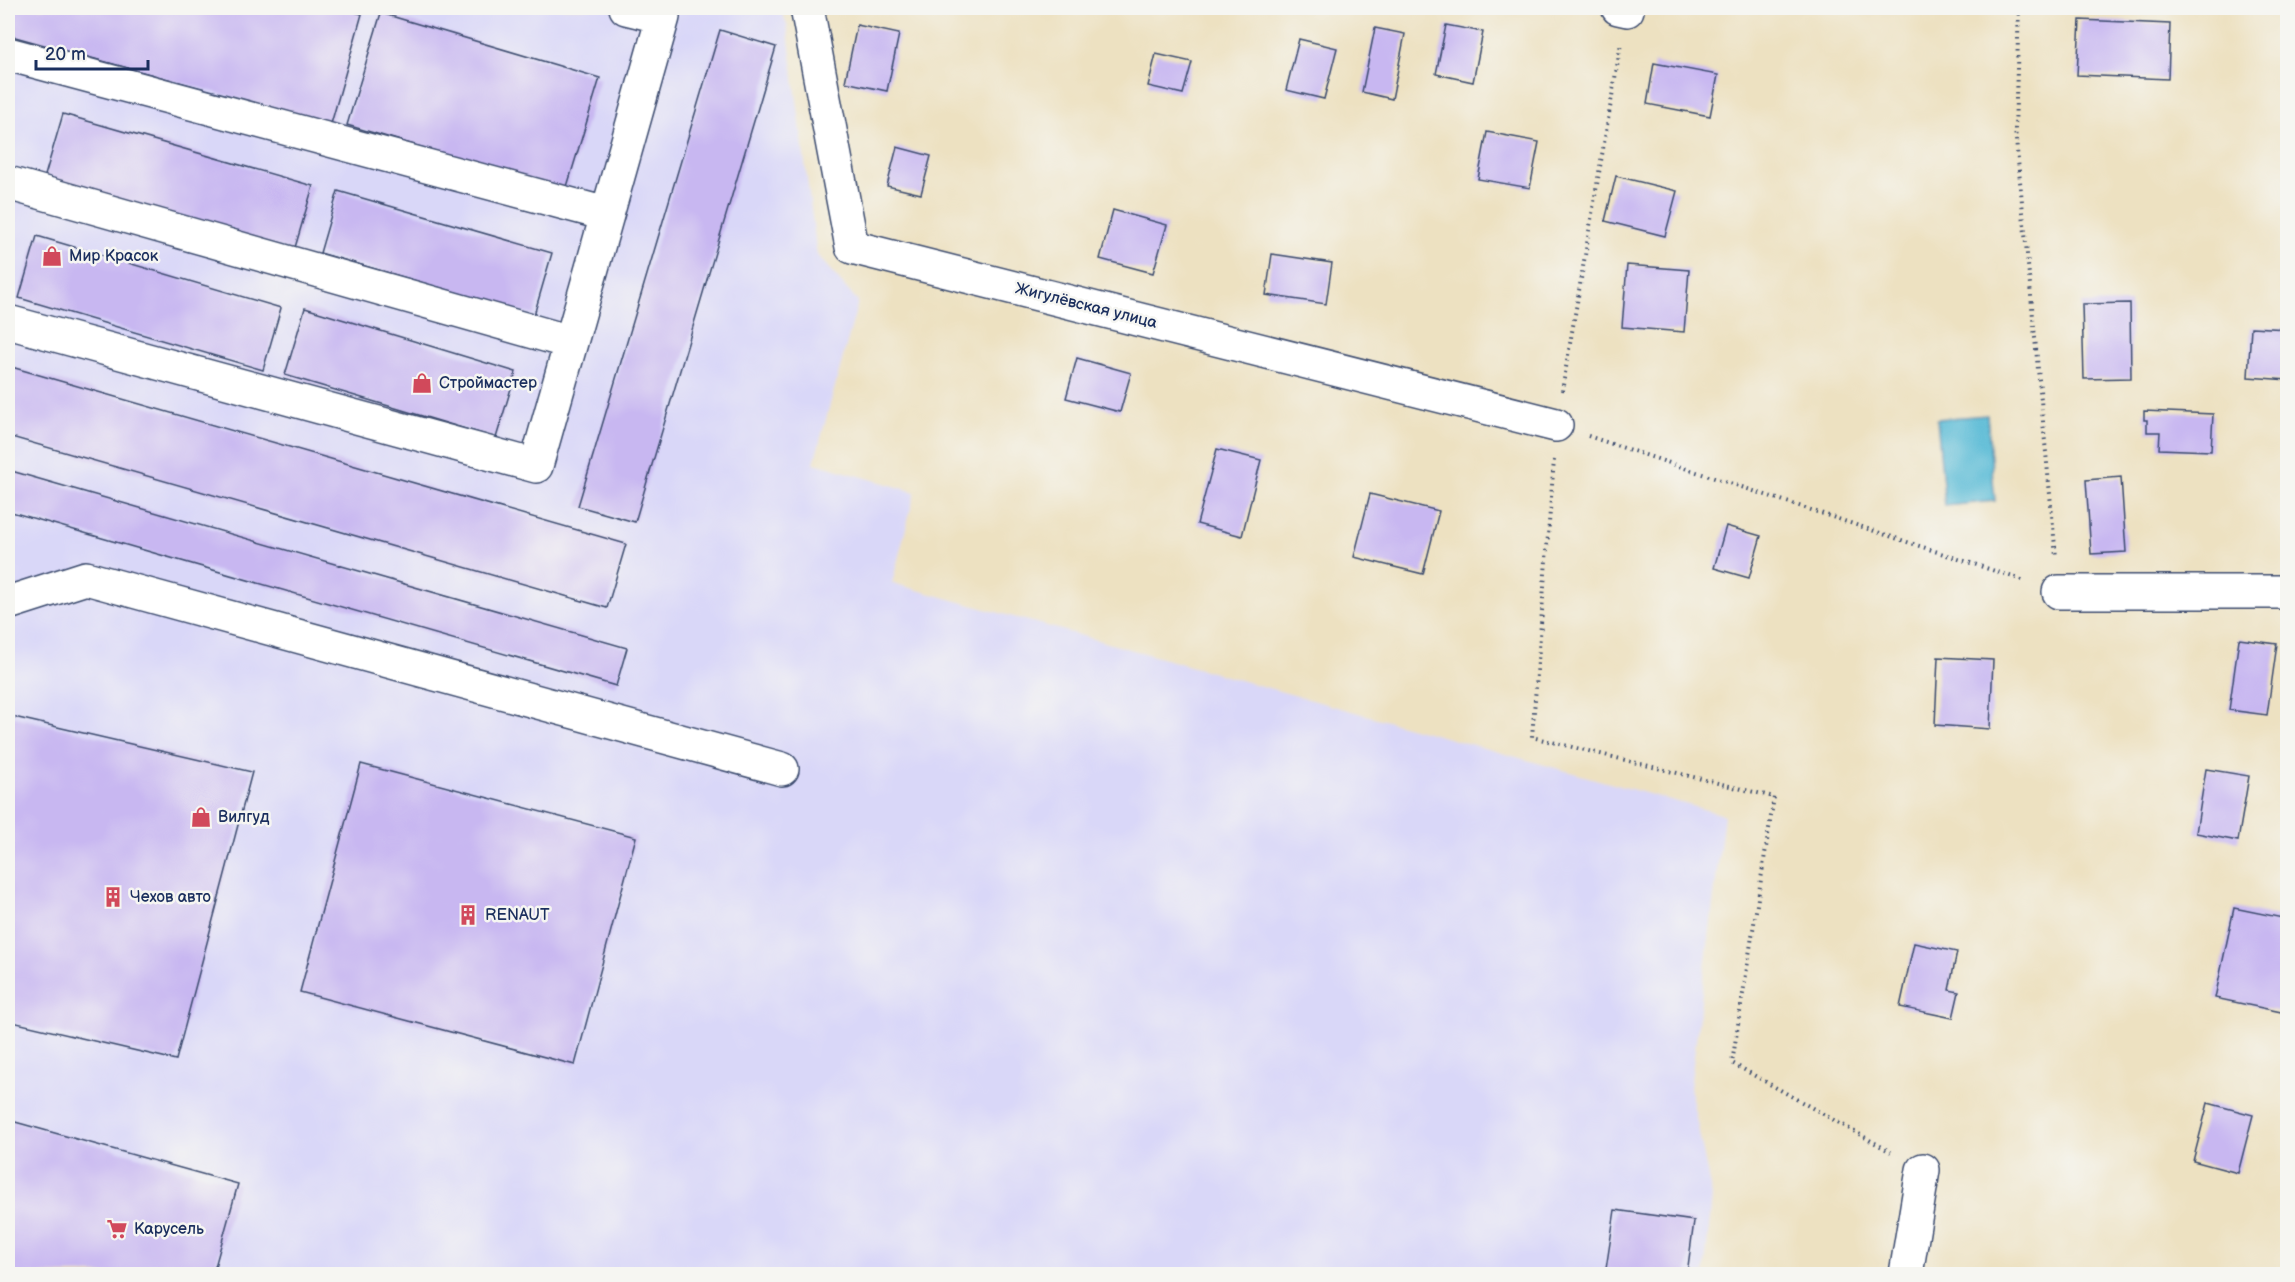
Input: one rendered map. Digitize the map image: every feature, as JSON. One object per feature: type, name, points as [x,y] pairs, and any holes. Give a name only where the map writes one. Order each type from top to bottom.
[{"type":"street","points":[[8,322],[536,466],[663,17],[626,8]]},
{"type":"street","name":"Жигулёвская улица","points":[[807,8],[852,247],[1556,425]]},
{"type":"street","points":[[8,54],[606,214]]},
{"type":"street","points":[[8,183],[570,342]]},
{"type":"street","points":[[8,603],[86,578],[782,769]]},
{"type":"street","points":[[2059,592],[2288,592]]},
{"type":"street","points":[[1906,1275],[1923,1170]]},
{"type":"path","points":[[1624,8],[1556,425],[1532,737],[1774,797],[1732,1064],[1923,1170]]},
{"type":"path","points":[[1556,425],[2059,592],[2015,129],[2019,8]]},
{"type":"shaded area","points":[[8,8],[780,8],[787,25],[817,255],[858,302],[814,463],[915,492],[892,583],[1724,815],[1690,1088],[1712,1197],[1704,1274],[8,1274]]},
{"type":"water","points":[[1987,415],[1995,501],[1945,506],[1937,419]]},
{"type":"building","points":[[13,8],[340,8],[362,14],[331,124],[8,35]]},
{"type":"building","points":[[381,13],[600,78],[566,190],[347,125]]},
{"type":"building","points":[[2080,20],[2170,24],[2168,79],[2077,75]]},
{"type":"building","points":[[857,25],[899,34],[887,91],[845,82]]},
{"type":"building","points":[[1446,25],[1483,32],[1473,82],[1436,74]]},
{"type":"building","points":[[1375,28],[1405,34],[1392,99],[1362,92]]},
{"type":"building","points":[[720,30],[776,47],[635,522],[578,506]]},
{"type":"building","points":[[1299,39],[1337,48],[1324,99],[1286,90]]},
{"type":"building","points":[[1156,54],[1192,62],[1183,94],[1148,86]]},
{"type":"building","points":[[1654,63],[1718,75],[1710,116],[1647,104]]},
{"type":"building","points":[[63,114],[313,186],[294,251],[44,179]]},
{"type":"building","points":[[1487,132],[1539,142],[1530,188],[1478,179]]},
{"type":"building","points":[[897,147],[931,156],[921,194],[887,186]]},
{"type":"building","points":[[1616,176],[1677,191],[1665,236],[1605,221]]},
{"type":"building","points":[[338,191],[552,253],[534,315],[320,253]]},
{"type":"building","points":[[1113,210],[1167,225],[1153,273],[1100,259]]},
{"type":"building","points":[[37,236],[281,308],[263,370],[19,298]]},
{"type":"building","points":[[1272,254],[1332,263],[1326,304],[1266,295]]},
{"type":"building","points":[[1627,265],[1689,270],[1684,332],[1622,327]]},
{"type":"building","points":[[2130,303],[2131,378],[2084,379],[2082,304]]},
{"type":"building","points":[[305,308],[516,372],[496,438],[285,375]]},
{"type":"building","points":[[2251,327],[2288,329],[2288,380],[2248,377]]},
{"type":"building","points":[[1077,358],[1131,373],[1120,412],[1066,398]]},
{"type":"building","points":[[8,366],[626,544],[607,608],[8,436]]},
{"type":"building","points":[[2144,411],[2213,414],[2211,451],[2159,449],[2160,432],[2147,432]]},
{"type":"building","points":[[1217,449],[1261,460],[1242,536],[1197,524]]},
{"type":"building","points":[[8,470],[627,648],[616,686],[8,511]]},
{"type":"building","points":[[2121,477],[2126,552],[2091,554],[2086,480]]},
{"type":"building","points":[[1370,494],[1439,511],[1423,574],[1354,557]]},
{"type":"building","points":[[1726,526],[1761,536],[1749,578],[1714,568]]},
{"type":"building","points":[[2239,639],[2277,644],[2267,715],[2229,710]]},
{"type":"building","points":[[1938,657],[1993,660],[1990,729],[1935,725]]},
{"type":"building","name":"Чехов авто","points":[[14,717],[252,772],[176,1060],[8,1021],[8,718]]},
{"type":"building","name":"RENAUT","points":[[361,764],[636,837],[575,1065],[300,992]]},
{"type":"building","points":[[2206,769],[2249,776],[2238,841],[2196,833]]},
{"type":"building","points":[[2234,908],[2288,919],[2286,1013],[2215,998]]},
{"type":"building","points":[[1914,943],[1957,952],[1949,990],[1959,992],[1953,1018],[1900,1007]]},
{"type":"building","points":[[2208,1103],[2253,1115],[2238,1173],[2193,1161]]},
{"type":"building","name":"Карусель","points":[[8,1120],[238,1184],[213,1274],[8,1274]]},
{"type":"building","points":[[1615,1210],[1694,1221],[1687,1274],[1642,1274],[1606,1269]]},
{"type":"place","name":"Мир Красок","points":[[52,256]]},
{"type":"place","name":"Строймастер","points":[[422,383]]},
{"type":"place","name":"Вилгуд","points":[[201,817]]},
{"type":"place","name":"Чехов авто","points":[[113,897]]},
{"type":"place","name":"RENAUT","points":[[468,915]]},
{"type":"place","name":"Карусель","points":[[117,1229]]}]
